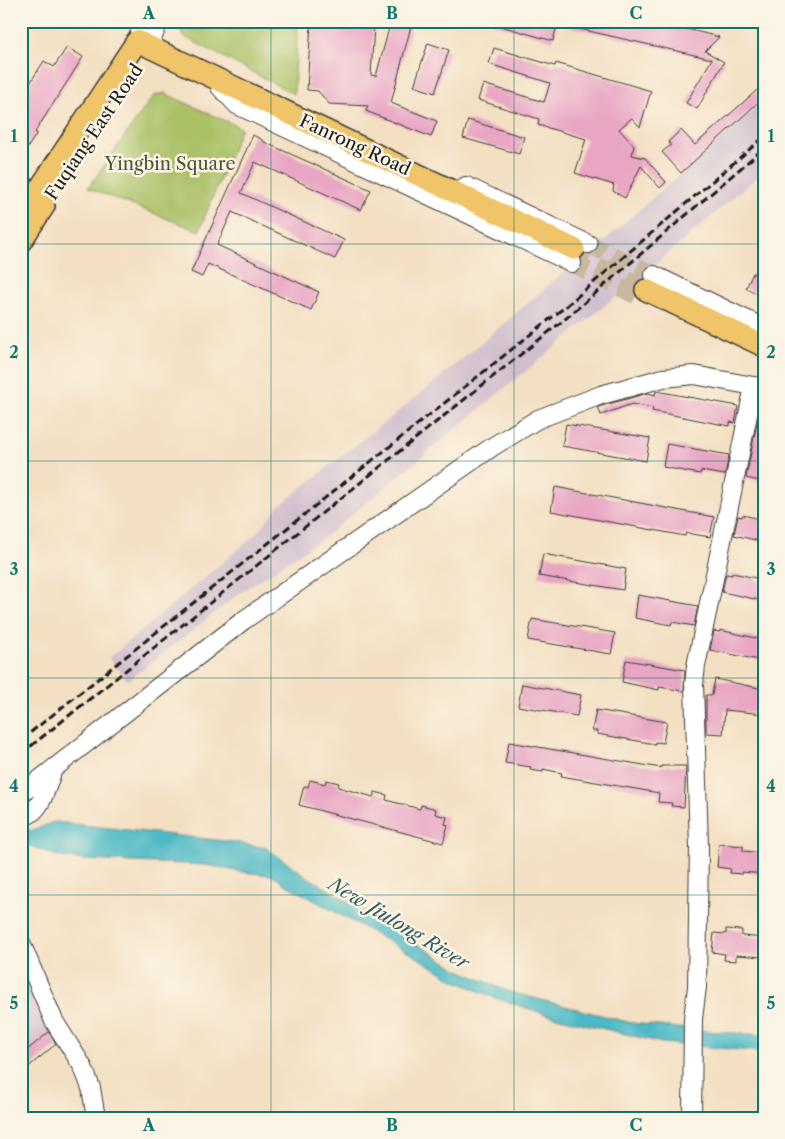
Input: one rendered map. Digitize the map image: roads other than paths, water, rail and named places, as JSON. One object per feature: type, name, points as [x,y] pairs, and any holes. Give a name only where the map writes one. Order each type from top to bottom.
[{"type":"main road","name":"Fanrong Road","points":[[142,42],[219,84],[576,252]]},
{"type":"main road","name":"Fuqiang East Road","points":[[21,217],[104,90],[142,42]]},
{"type":"main road","name":"Fuqiang East Road","points":[[21,241],[142,42]]},
{"type":"main road","points":[[647,286],[764,338]]},
{"type":"main road","points":[[647,286],[764,346]]},
{"type":"street","points":[[142,42],[159,21]]},
{"type":"street","points":[[647,286],[764,328]]},
{"type":"street","points":[[647,286],[764,356]]},
{"type":"street","points":[[21,794],[244,620],[492,447],[538,419],[602,395],[663,378],[694,375],[759,387],[695,675],[694,699],[699,792],[699,847],[697,987],[693,1019],[692,1054],[692,1118]]},
{"type":"street","points":[[21,818],[32,814],[38,806],[53,769]]},
{"type":"street","points":[[21,943],[54,1021],[83,1067],[91,1088],[96,1118]]},
{"type":"water","points":[[57,822],[234,842],[266,848],[308,877],[459,970],[510,992],[632,1023],[764,1035],[764,1052],[662,1043],[552,1016],[495,998],[454,980],[271,875],[206,865],[84,860],[61,857],[21,843],[21,829],[32,830]]},
{"type":"tunnel","points":[[588,244],[654,275]]},
{"type":"tunnel","points":[[569,254],[646,290]]},
{"type":"tunnel","points":[[572,263],[637,296]]},
{"type":"railway","points":[[21,740],[565,307],[764,137]]},
{"type":"railway","points":[[21,754],[570,315],[764,148]]},
{"type":"park label","name":"Yingbin Square","points":[[170,164]]},
{"type":"water label","name":"New Jiulong River","points":[[399,923]]}]
